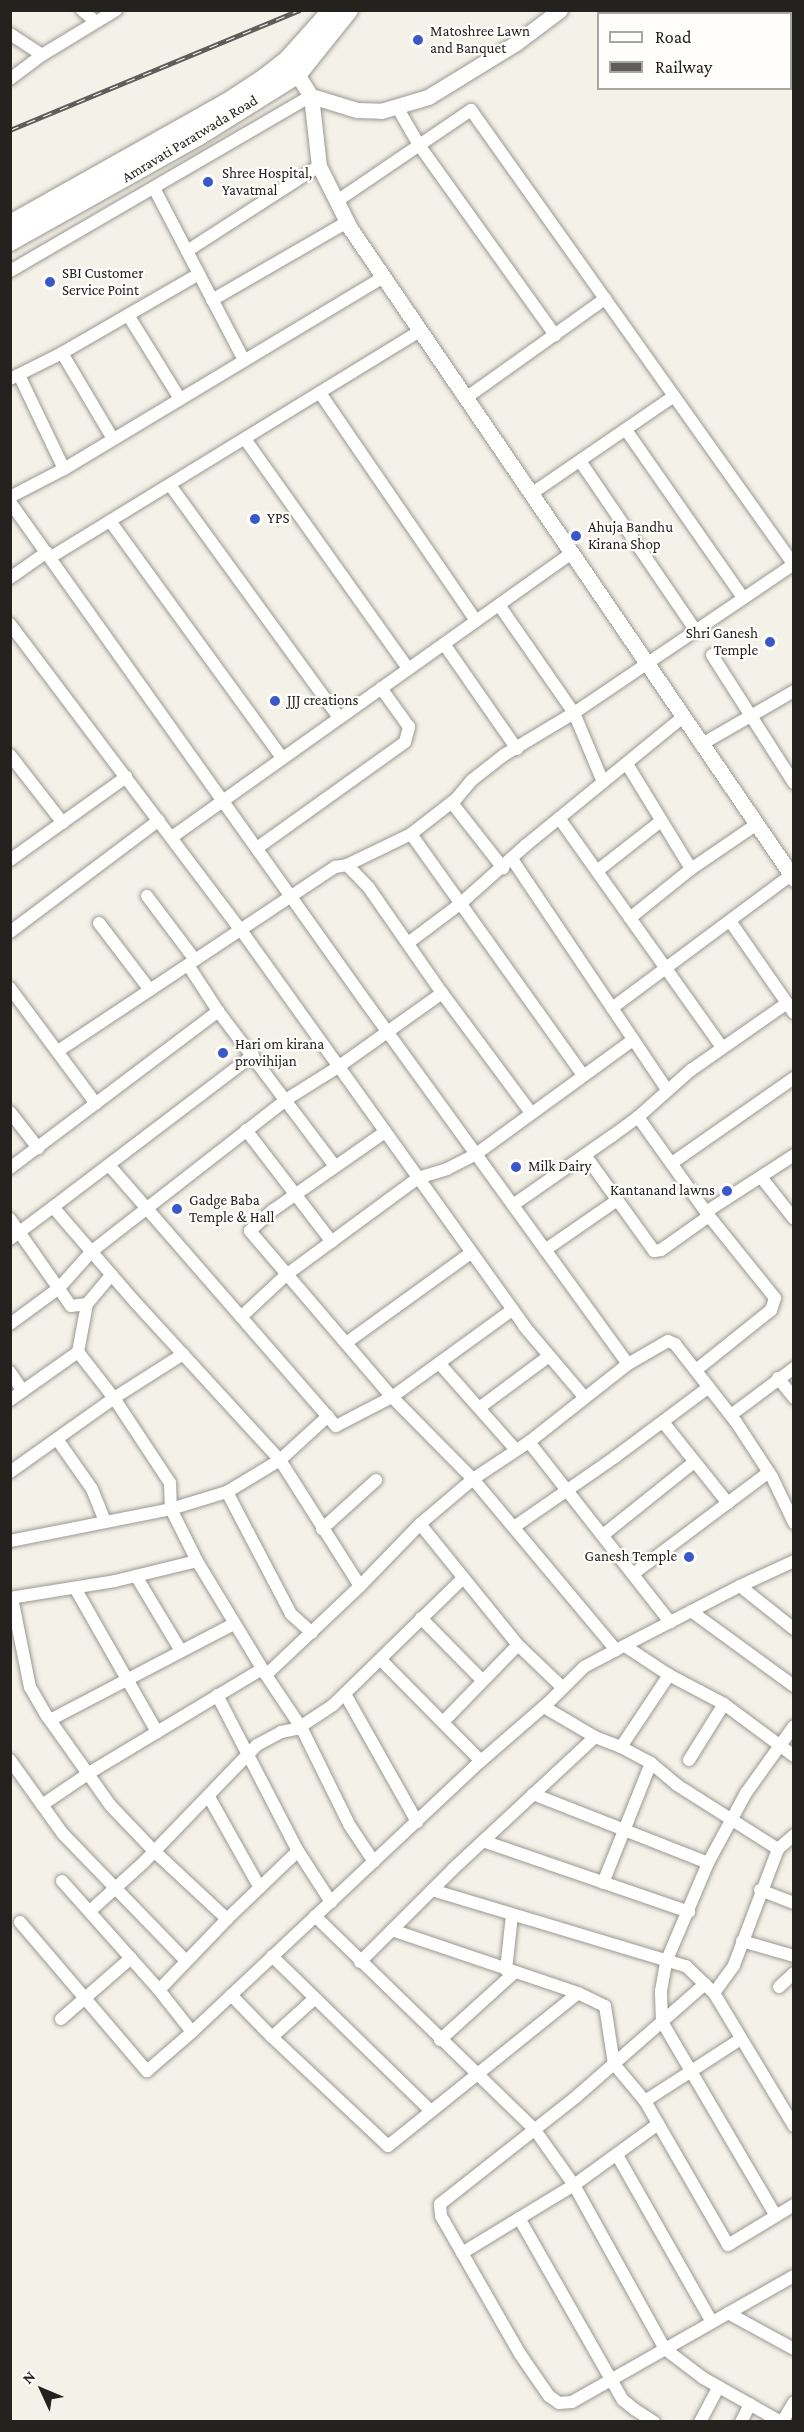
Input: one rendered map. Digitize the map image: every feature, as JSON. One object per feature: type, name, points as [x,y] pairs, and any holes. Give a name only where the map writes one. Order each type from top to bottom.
[{"type":"main road","name":"Amravati Paratwada Road","points":[[10,224],[226,103],[288,59],[332,10]]},
{"type":"main road","name":"Amravati Paratwada Road","points":[[10,242],[199,136],[297,75],[349,10]]},
{"type":"street","points":[[82,10],[96,22]]},
{"type":"street","points":[[10,79],[42,54],[116,10]]},
{"type":"street","points":[[10,271],[310,96],[357,110],[381,111],[428,97],[516,43],[560,10]]},
{"type":"street","points":[[10,34],[42,54]]},
{"type":"street","points":[[288,59],[310,96],[319,166],[347,222],[792,877],[612,1008]]},
{"type":"street","points":[[397,107],[419,145],[555,335]]},
{"type":"street","points":[[58,1051],[335,867],[347,865],[411,834],[452,803],[490,765],[574,713],[794,565],[471,110],[337,201]]},
{"type":"street","points":[[187,251],[319,166]]},
{"type":"street","points":[[154,188],[244,360]]},
{"type":"street","points":[[212,300],[347,222]]},
{"type":"street","points":[[64,469],[15,377],[62,353],[199,274]]},
{"type":"street","points":[[10,497],[64,469],[384,277]]},
{"type":"street","points":[[466,398],[605,299]]},
{"type":"street","points":[[129,315],[180,399]]},
{"type":"street","points":[[10,578],[49,554],[110,522],[420,331]]},
{"type":"street","points":[[62,353],[113,440]]},
{"type":"street","points":[[320,393],[476,621]]},
{"type":"street","points":[[531,494],[674,396]]},
{"type":"street","points":[[626,430],[743,598]]},
{"type":"street","points":[[245,439],[408,668]]},
{"type":"street","points":[[580,461],[696,631]]},
{"type":"street","points":[[170,485],[339,718]]},
{"type":"street","points":[[10,502],[386,1030],[628,1364]]},
{"type":"street","points":[[110,522],[282,758]]},
{"type":"street","points":[[172,837],[572,553]]},
{"type":"street","points":[[499,605],[574,713],[603,782]]},
{"type":"street","points":[[10,624],[241,930],[512,1310],[585,1398]]},
{"type":"street","points":[[444,644],[517,749]]},
{"type":"street","points":[[712,655],[794,783]]},
{"type":"street","points":[[257,848],[405,742],[409,727],[381,688]]},
{"type":"street","points":[[702,744],[794,691]]},
{"type":"street","points":[[408,943],[460,904],[559,818],[683,717]]},
{"type":"street","points":[[10,755],[63,823]]},
{"type":"street","points":[[627,764],[691,869]]},
{"type":"street","points":[[10,860],[126,777]]},
{"type":"street","points":[[452,803],[507,864],[612,1008],[667,1090]]},
{"type":"street","points":[[559,818],[722,1047]]},
{"type":"street","points":[[10,932],[159,820]]},
{"type":"street","points":[[597,871],[661,821]]},
{"type":"street","points":[[630,918],[691,869],[757,824]]},
{"type":"street","points":[[411,834],[583,1075]]},
{"type":"street","points":[[347,865],[369,888],[442,993],[531,1113]]},
{"type":"street","points":[[147,897],[192,962],[218,1011],[287,1099],[335,1166]]},
{"type":"street","points":[[513,1205],[638,1117],[667,1090],[722,1047],[790,1008],[730,921]]},
{"type":"street","points":[[99,923],[150,990]]},
{"type":"street","points":[[10,988],[96,1104]]},
{"type":"street","points":[[10,1324],[59,1288],[92,1251],[246,1130],[287,1099],[338,1067],[386,1030],[442,993]]},
{"type":"street","points":[[10,1168],[218,1011]]},
{"type":"street","points":[[241,1317],[286,1275],[418,1178],[447,1170],[476,1154],[633,1040]]},
{"type":"street","points":[[15,1235],[253,1055]]},
{"type":"street","points":[[672,1163],[794,1078]]},
{"type":"street","points":[[10,1112],[38,1148]]},
{"type":"street","points":[[638,1117],[707,1214],[772,1293],[776,1303],[771,1310],[696,1370]]},
{"type":"street","points":[[246,1130],[332,1242]]},
{"type":"street","points":[[385,1132],[296,1194],[250,1231],[392,1397],[473,1479],[621,1648],[724,1704],[794,1756]]},
{"type":"street","points":[[585,1155],[650,1248],[658,1251],[707,1214],[794,1155]]},
{"type":"street","points":[[109,1165],[336,1426],[392,1397],[512,1310]]},
{"type":"street","points":[[761,1177],[794,1219]]},
{"type":"street","points":[[545,1250],[616,1201]]},
{"type":"street","points":[[53,1207],[111,1275],[280,1460],[360,1586]]},
{"type":"street","points":[[10,1220],[15,1235],[71,1306],[87,1304]]},
{"type":"street","points":[[346,1344],[471,1253]]},
{"type":"street","points":[[10,1400],[78,1352],[87,1304],[111,1275]]},
{"type":"street","points":[[42,1805],[89,1773],[218,1695],[264,1672],[312,1633],[420,1524],[473,1479],[529,1442],[628,1364],[668,1341],[675,1344],[730,1415],[790,1504],[794,1523]]},
{"type":"street","points":[[78,1352],[114,1398],[170,1483],[171,1509],[197,1561],[264,1672],[301,1726],[350,1826],[374,1862]]},
{"type":"street","points":[[10,1472],[114,1398],[183,1354]]},
{"type":"street","points":[[479,1408],[549,1356]]},
{"type":"street","points":[[439,1363],[516,1450]]},
{"type":"street","points":[[730,1415],[794,1368]]},
{"type":"street","points":[[10,1372],[23,1391]]},
{"type":"street","points":[[778,1378],[794,1398]]},
{"type":"street","points":[[514,1527],[709,1387]]},
{"type":"street","points":[[13,1537],[171,1509],[227,1492],[280,1460],[328,1416]]},
{"type":"street","points":[[663,1422],[728,1503]]},
{"type":"street","points":[[57,1439],[93,1489],[105,1522]]},
{"type":"street","points":[[529,1442],[670,1622]]},
{"type":"street","points":[[603,1535],[694,1462]]},
{"type":"street","points":[[633,1574],[769,1472]]},
{"type":"street","points":[[322,1529],[376,1480]]},
{"type":"street","points":[[227,1492],[291,1614],[312,1633]]},
{"type":"street","points":[[420,1524],[518,1645],[563,1688]]},
{"type":"street","points":[[197,1561],[136,1576],[11,1598],[30,1687],[50,1720],[111,1806],[154,1851],[227,1919]]},
{"type":"street","points":[[20,1922],[147,2071],[192,2032],[481,1761],[544,1707],[584,1667],[740,1586],[794,1562]]},
{"type":"street","points":[[136,1576],[181,1652]]},
{"type":"street","points":[[90,1911],[154,1851],[257,1745],[281,1732],[301,1726],[333,1706],[463,1578]]},
{"type":"street","points":[[740,1586],[794,1629]]},
{"type":"street","points":[[75,1588],[157,1732]]},
{"type":"street","points":[[691,1611],[794,1686]]},
{"type":"street","points":[[422,1618],[483,1681]]},
{"type":"street","points":[[50,1720],[234,1624]]},
{"type":"street","points":[[444,1721],[518,1645]]},
{"type":"street","points":[[381,1660],[444,1721],[481,1761]]},
{"type":"street","points":[[621,1747],[669,1675]]},
{"type":"street","points":[[345,1694],[417,1822]]},
{"type":"street","points":[[218,1695],[298,1851],[331,1902]]},
{"type":"street","points":[[689,1760],[724,1704]]},
{"type":"street","points":[[544,1707],[595,1737],[621,1747],[651,1763],[677,1785],[778,1849]]},
{"type":"street","points":[[776,2216],[662,2022],[661,1991],[666,1962],[708,1863],[746,1793],[794,1726]]},
{"type":"street","points":[[360,1962],[483,1841],[595,1737]]},
{"type":"street","points":[[10,1760],[63,1834],[186,1961]]},
{"type":"street","points":[[603,1883],[651,1763]]},
{"type":"street","points":[[533,1794],[708,1863]]},
{"type":"street","points":[[208,1797],[260,1888]]},
{"type":"street","points":[[794,1835],[778,1849],[760,1890],[734,1965],[710,1989],[662,2022],[535,2130],[440,2204],[441,2216],[520,2354],[549,2396],[559,2403],[572,2402],[794,2276]]},
{"type":"street","points":[[483,1841],[689,1912]]},
{"type":"street","points":[[159,1990],[227,1919],[298,1851]]},
{"type":"street","points":[[62,1881],[159,1990],[192,2032]]},
{"type":"street","points":[[432,1890],[666,1962],[682,1964],[710,1989],[741,2039],[789,2108],[794,2126]]},
{"type":"street","points":[[760,1890],[794,1903]]},
{"type":"street","points":[[440,2040],[510,1972],[512,1915]]},
{"type":"street","points":[[315,1916],[535,2130],[574,2185],[665,2349],[689,2370],[782,2421],[794,2402]]},
{"type":"street","points":[[392,1930],[510,1972],[578,1993],[602,2004],[606,2008],[614,2064],[645,2101],[728,2245],[794,2205]]},
{"type":"street","points":[[742,1941],[794,1956]]},
{"type":"street","points":[[272,1956],[431,2110]]},
{"type":"street","points":[[61,2019],[131,1958]]},
{"type":"street","points":[[778,1987],[794,1973]]},
{"type":"street","points":[[231,1995],[386,2145],[391,2145],[431,2110],[578,1993]]},
{"type":"street","points":[[272,2037],[314,1999]]},
{"type":"street","points":[[645,2101],[691,2074],[741,2039]]},
{"type":"street","points":[[462,2253],[574,2185],[658,2124]]},
{"type":"street","points":[[617,2155],[712,2322]]},
{"type":"street","points":[[519,2218],[628,2405],[654,2421]]},
{"type":"street","points":[[728,2313],[794,2349]]},
{"type":"street","points":[[700,2421],[719,2387]]},
{"type":"street","points":[[741,2421],[750,2404]]},
{"type":"railway","points":[[10,130],[300,10]]},
{"type":"place","name":"Matoshree Lawn and Banquet","points":[[418,40]]},
{"type":"place","name":"Shree Hospital, Yavatmal","points":[[208,182]]},
{"type":"place","name":"SBI Customer Service Point","points":[[50,282]]},
{"type":"place","name":"YPS","points":[[255,519]]},
{"type":"place","name":"Ahuja Bandhu Kirana Shop","points":[[576,536]]},
{"type":"place","name":"Shri Ganesh Temple","points":[[770,642]]},
{"type":"place","name":"JJJ creations","points":[[275,701]]},
{"type":"place","name":"Hari om kirana provihijan","points":[[223,1053]]},
{"type":"place","name":"Milk Dairy","points":[[516,1167]]},
{"type":"place","name":"Kantanand lawns","points":[[727,1191]]},
{"type":"place","name":"Gadge Baba Temple & Hall","points":[[177,1209]]},
{"type":"place","name":"Ganesh Temple","points":[[689,1557]]}]
